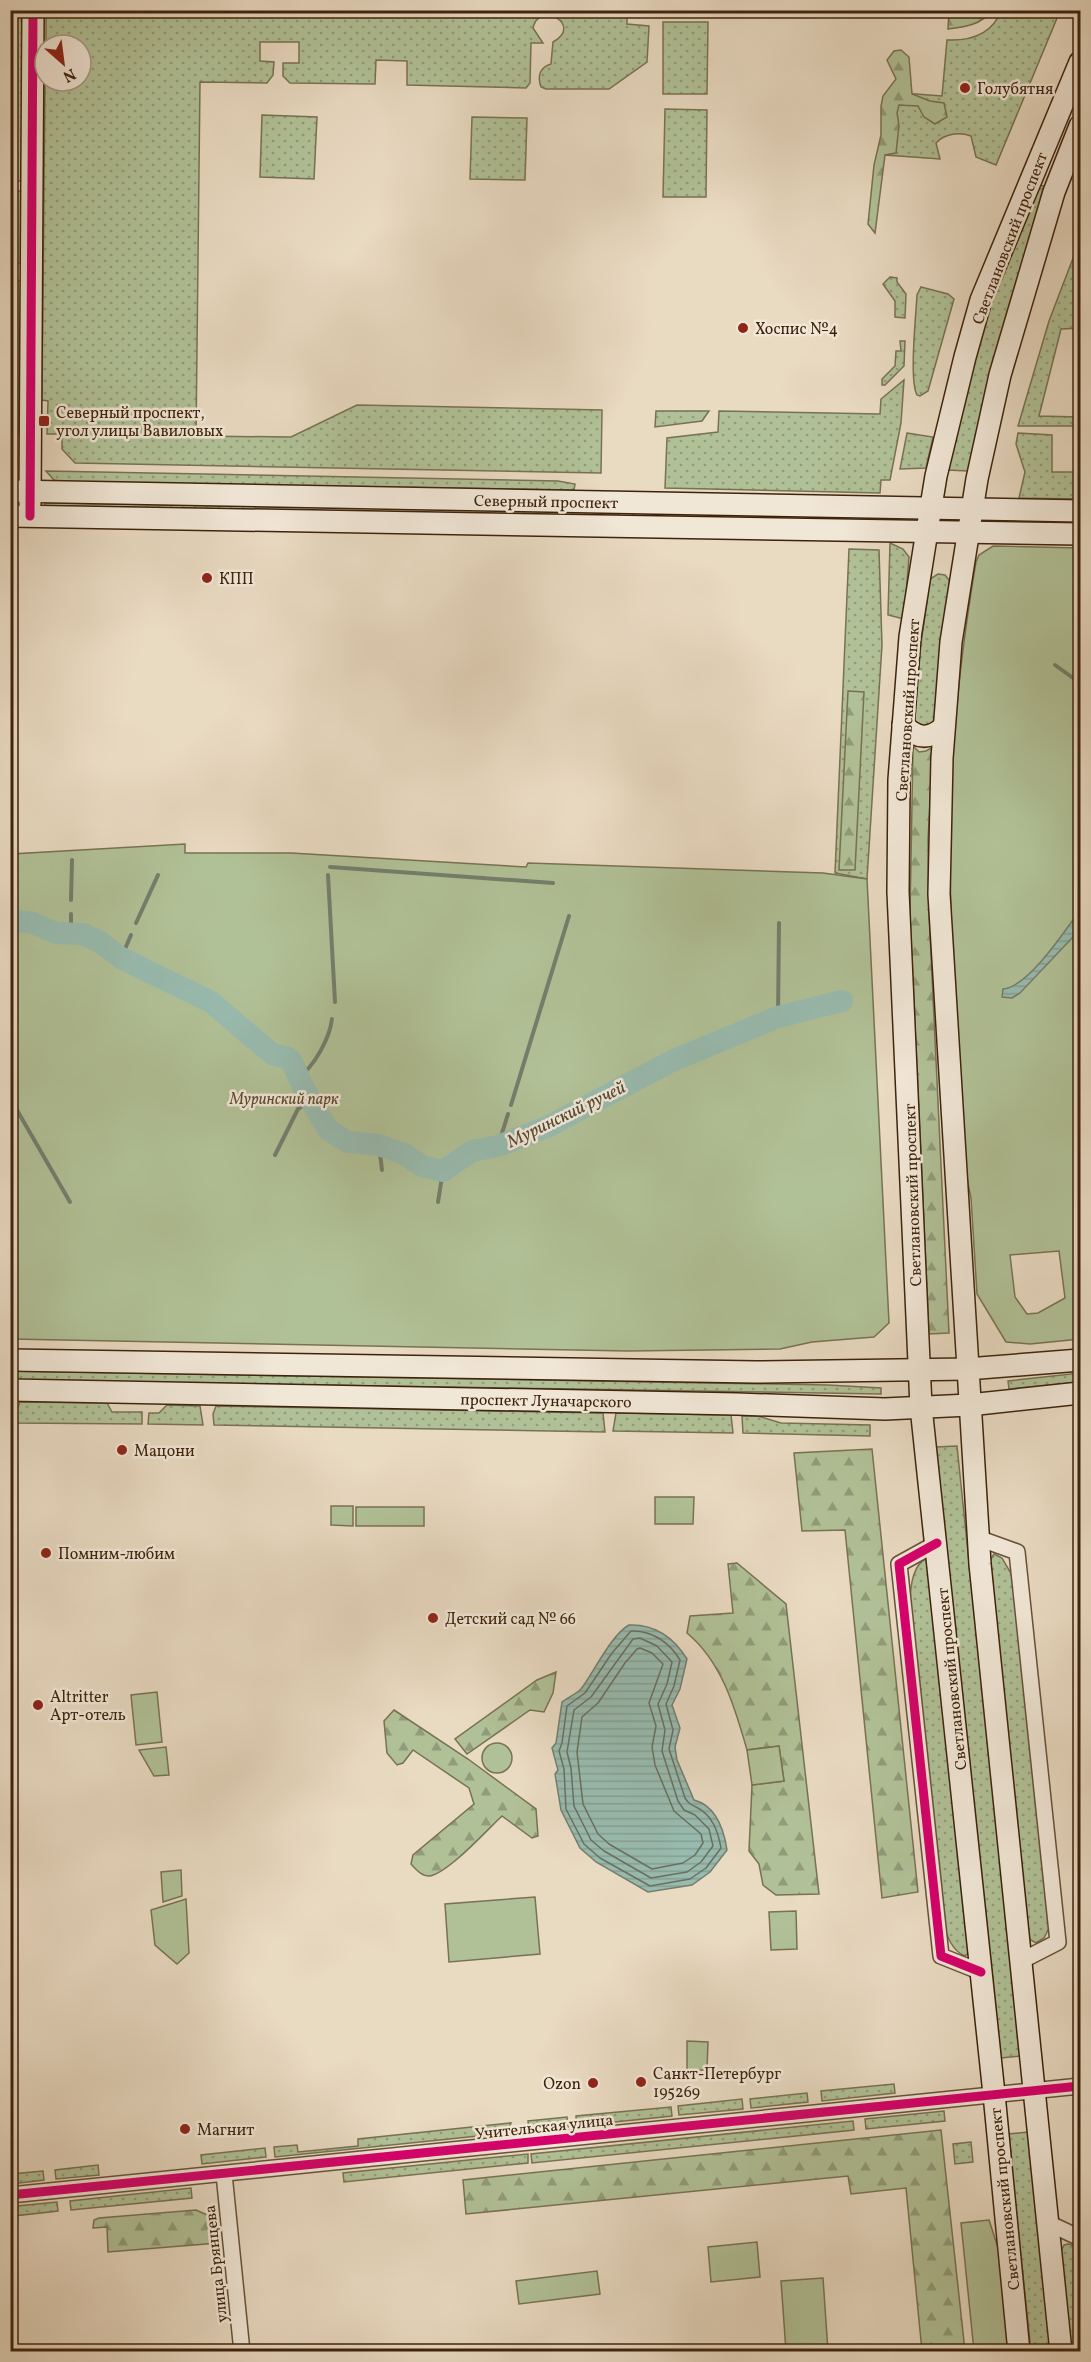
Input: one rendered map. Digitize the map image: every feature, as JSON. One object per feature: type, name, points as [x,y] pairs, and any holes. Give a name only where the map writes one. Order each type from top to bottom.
[{"type":"main road","points":[[20,516],[33,10]]},
{"type":"main road","name":"Светлановский проспект","points":[[1019,2352],[937,1543],[921,1407],[898,892],[899,780],[910,637],[936,476],[981,300],[1080,62]]},
{"type":"main road","name":"Светлановский проспект","points":[[1061,2352],[978,1538],[939,894],[944,727],[951,642],[972,510],[1000,375],[1054,192],[1080,126]]},
{"type":"main road","name":"Северный проспект","points":[[20,492],[1080,512]]},
{"type":"main road","name":"Северный проспект","points":[[20,516],[1080,534]]},
{"type":"main road","points":[[903,725],[912,734],[923,738],[935,735],[944,727]]},
{"type":"main road","name":"проспект Луначарского","points":[[10,1360],[756,1372],[967,1369],[1080,1360]]},
{"type":"main road","name":"проспект Луначарского","points":[[10,1390],[726,1403],[877,1409],[969,1405],[1080,1393]]},
{"type":"street","points":[[978,1538],[1017,1552],[1058,1942],[1021,1961]]},
{"type":"street","points":[[937,1543],[899,1564],[900,1576],[941,1956],[981,1972]]},
{"type":"street","name":"Учительская улица","points":[[10,2196],[1080,2086]]},
{"type":"street","name":"улица Брянцева","points":[[224,2174],[242,2352]]},
{"type":"street","points":[[1048,2223],[1080,2238]]},
{"type":"green space","points":[[949,10],[991,11],[977,22],[948,29]]},
{"type":"green space","points":[[11,11],[23,11],[22,181],[11,181]]},
{"type":"green space","points":[[46,11],[627,11],[627,24],[649,26],[647,62],[609,89],[546,89],[541,87],[540,72],[551,64],[553,42],[564,29],[557,18],[550,16],[543,16],[537,20],[533,28],[543,43],[531,43],[530,83],[526,88],[407,85],[407,61],[376,60],[375,84],[290,83],[283,76],[283,63],[299,63],[299,42],[260,42],[260,61],[274,62],[273,75],[267,83],[200,82],[196,436],[291,437],[357,405],[602,410],[601,473],[75,463],[62,449],[62,434],[47,434],[48,401],[42,400],[45,93],[93,93],[93,33],[46,33]]},
{"type":"green space","points":[[1001,11],[1060,11],[996,165],[976,157],[971,136],[962,134],[948,135],[936,143],[940,159],[885,155],[890,92],[942,96],[947,40],[980,35],[992,25]]},
{"type":"green space","points":[[663,22],[708,22],[707,94],[663,94]]},
{"type":"green space","points":[[901,50],[909,57],[912,94],[930,101],[944,103],[947,117],[935,124],[924,117],[918,106],[899,105],[896,153],[885,155],[875,233],[868,224],[874,165],[881,135],[881,106],[883,96],[896,79],[887,60],[894,51]]},
{"type":"green space","points":[[665,109],[707,110],[706,197],[663,197]]},
{"type":"green space","points":[[262,115],[317,117],[314,179],[260,177]]},
{"type":"green space","points":[[472,117],[527,118],[525,180],[470,179]]},
{"type":"green space","points":[[1036,184],[1044,186],[991,372],[968,471],[948,470],[983,327]]},
{"type":"green space","points":[[10,191],[22,191],[21,263],[11,266]]},
{"type":"green space","points":[[1080,240],[1080,328],[1061,329],[1039,416],[1080,417],[1080,426],[1018,426],[1049,321]]},
{"type":"green space","points":[[890,277],[897,278],[897,282],[906,294],[905,318],[895,317],[895,301],[883,284]]},
{"type":"green space","points":[[10,278],[21,281],[19,434],[11,434]]},
{"type":"green space","points":[[921,287],[948,294],[954,299],[928,391],[920,396],[917,395],[915,388],[913,362],[917,295]]},
{"type":"green space","points":[[900,341],[905,341],[904,366],[885,385],[882,385],[882,379],[895,366],[896,351],[901,351]]},
{"type":"green space","points":[[904,380],[901,423],[890,480],[881,480],[880,493],[665,488],[667,438],[718,432],[719,411],[880,414],[881,399]]},
{"type":"green space","points":[[656,411],[709,411],[702,421],[655,427]]},
{"type":"green space","points":[[907,433],[933,437],[926,468],[900,469]]},
{"type":"green space","points":[[1018,433],[1052,435],[1052,472],[1080,472],[1080,499],[1019,498],[1025,472],[1016,444]]},
{"type":"green space","points":[[46,471],[558,481],[575,484],[574,490],[62,482],[54,480]]},
{"type":"green space","points":[[45,503],[619,512],[619,518],[45,508]]},
{"type":"green space","points":[[633,513],[880,516],[879,523],[633,518]]},
{"type":"green space","points":[[890,543],[903,549],[909,557],[904,619],[888,615]]},
{"type":"green space","points":[[993,546],[1080,548],[1080,1339],[1030,1344],[1006,1342],[977,1294],[971,1198],[965,1169],[954,983],[950,844],[956,708],[976,562],[979,555]],"holes":[[[1059,1251],[1065,1298],[1038,1313],[1027,1314],[1015,1297],[1010,1255]]]},
{"type":"green space","points":[[849,549],[879,550],[882,645],[867,879],[835,873]]},
{"type":"green space","points":[[938,574],[945,575],[950,587],[934,725],[929,730],[914,724],[920,651],[930,579]]},
{"type":"green space","points":[[848,691],[864,692],[855,870],[839,870]]},
{"type":"green space","points":[[913,746],[919,752],[933,747],[928,840],[929,913],[949,1333],[929,1334],[910,915]]},
{"type":"green space","name":"Муринский парк","points":[[185,844],[185,853],[291,853],[526,867],[528,863],[823,873],[867,879],[889,1323],[874,1337],[812,1342],[780,1349],[628,1351],[11,1339],[11,854]]},
{"type":"green space","points":[[11,1371],[828,1385],[881,1388],[881,1394],[11,1380]]},
{"type":"green space","points":[[1080,1373],[1080,1382],[1009,1389],[1008,1381]]},
{"type":"green space","points":[[20,1402],[107,1403],[112,1412],[142,1412],[142,1424],[15,1423]]},
{"type":"green space","points":[[167,1405],[200,1406],[203,1425],[148,1424],[149,1413],[159,1413]]},
{"type":"green space","points":[[216,1406],[603,1413],[605,1432],[214,1425],[213,1414]]},
{"type":"green space","points":[[616,1413],[731,1415],[733,1433],[613,1431]]},
{"type":"green space","points":[[742,1416],[758,1416],[781,1423],[870,1425],[870,1436],[743,1433]]},
{"type":"green space","points":[[957,1446],[1020,2056],[1001,2058],[936,1447]]},
{"type":"green space","points":[[872,1449],[918,1892],[882,1898],[845,1530],[802,1531],[794,1453]]},
{"type":"green space","points":[[655,1497],[694,1497],[693,1524],[655,1524]]},
{"type":"green space","points":[[331,1506],[353,1506],[353,1526],[331,1525]]},
{"type":"green space","points":[[356,1507],[424,1507],[424,1526],[356,1526]]},
{"type":"green space","points":[[994,1554],[1002,1558],[1012,1575],[1049,1928],[1044,1938],[1036,1943],[1029,1939],[990,1560]]},
{"type":"green space","points":[[925,1559],[928,1563],[968,1953],[965,1956],[953,1947],[943,1923],[910,1605],[911,1586],[915,1573],[917,1567]]},
{"type":"green space","points":[[737,1563],[786,1604],[819,1894],[776,1895],[763,1885],[759,1864],[749,1851],[752,1785],[784,1781],[779,1746],[747,1750],[726,1687],[709,1658],[687,1633],[690,1616],[733,1613],[728,1564]]},
{"type":"green space","points":[[556,1672],[553,1693],[544,1712],[530,1710],[467,1754],[455,1739],[537,1680]]},
{"type":"green space","points":[[157,1692],[162,1742],[136,1745],[131,1695]]},
{"type":"green space","points":[[394,1710],[468,1759],[536,1809],[538,1836],[532,1838],[502,1816],[447,1867],[430,1876],[419,1872],[411,1864],[413,1855],[474,1804],[469,1788],[413,1750],[403,1763],[397,1765],[387,1753],[384,1721]]},
{"type":"green space","points":[[497,1743],[508,1747],[512,1758],[508,1769],[497,1773],[486,1769],[482,1758],[486,1747]]},
{"type":"green space","points":[[779,1746],[784,1781],[752,1785],[747,1750]]},
{"type":"green space","points":[[166,1747],[169,1775],[154,1776],[139,1750]]},
{"type":"green space","points":[[181,1870],[182,1896],[163,1902],[161,1872]]},
{"type":"green space","points":[[535,1897],[540,1954],[449,1962],[445,1904]]},
{"type":"green space","points":[[186,1899],[189,1953],[177,1964],[155,1945],[151,1910]]},
{"type":"green space","points":[[796,1911],[797,1949],[771,1950],[769,1912]]},
{"type":"green space","points":[[687,2041],[708,2042],[707,2070],[687,2070]]},
{"type":"green space","points":[[894,2084],[895,2093],[822,2101],[821,2091]]},
{"type":"green space","points":[[807,2093],[808,2102],[751,2108],[750,2099]]},
{"type":"green space","points":[[742,2099],[743,2109],[679,2115],[678,2106]]},
{"type":"green space","points":[[671,2107],[672,2116],[577,2126],[576,2116]]},
{"type":"green space","points":[[944,2111],[945,2121],[866,2129],[865,2119]]},
{"type":"green space","points":[[567,2117],[568,2127],[529,2131],[528,2121]]},
{"type":"green space","points":[[853,2121],[854,2130],[532,2163],[531,2154]]},
{"type":"green space","points":[[511,2123],[507,2133],[275,2157],[274,2147],[297,2145],[298,2152],[358,2146],[358,2139]]},
{"type":"green space","points":[[941,2130],[965,2351],[922,2351],[906,2188],[851,2194],[848,2176],[466,2214],[463,2180]]},
{"type":"green space","points":[[1028,2132],[1051,2351],[1031,2351],[1008,2134]]},
{"type":"green space","points":[[971,2142],[973,2162],[955,2164],[953,2144]]},
{"type":"green space","points":[[265,2148],[266,2157],[202,2164],[201,2155]]},
{"type":"green space","points":[[528,2154],[528,2163],[344,2182],[343,2173]]},
{"type":"green space","points":[[98,2165],[99,2175],[56,2179],[55,2170]]},
{"type":"green space","points":[[43,2171],[44,2180],[11,2184],[11,2174]]},
{"type":"green space","points":[[191,2188],[192,2198],[71,2210],[70,2201]]},
{"type":"green space","points":[[57,2202],[58,2211],[13,2216],[17,2206]]},
{"type":"green space","points":[[196,2210],[216,2219],[218,2243],[108,2252],[107,2227],[93,2228],[94,2220],[99,2218]]},
{"type":"green space","points":[[989,2220],[1000,2254],[1009,2351],[974,2351],[961,2223]]},
{"type":"green space","points":[[757,2242],[760,2277],[711,2282],[708,2247]]},
{"type":"green space","points":[[1068,2244],[1080,2252],[1080,2351],[1071,2351],[1061,2251],[1064,2245]]},
{"type":"green space","points":[[597,2271],[600,2294],[519,2304],[516,2281]]},
{"type":"green space","points":[[823,2278],[828,2351],[786,2351],[781,2281]]},
{"type":"water","points":[[1080,910],[1080,922],[1072,938],[1020,993],[1012,998],[1002,997],[1003,989],[1023,979],[1045,957]]},
{"type":"water","points":[[629,1625],[647,1627],[663,1634],[682,1651],[687,1659],[680,1689],[672,1705],[680,1728],[675,1747],[677,1760],[694,1800],[702,1803],[714,1813],[718,1820],[727,1850],[710,1872],[692,1885],[648,1892],[596,1862],[580,1848],[561,1810],[555,1774],[558,1770],[552,1748],[556,1743],[562,1702],[581,1689],[609,1645]]},
{"type":"waterway","points":[[1055,665],[1080,683]]},
{"type":"waterway","points":[[71,900],[72,860]]},
{"type":"waterway","points":[[330,867],[553,883]]},
{"type":"waterway","points":[[136,923],[158,875]]},
{"type":"waterway","points":[[328,875],[335,1002]]},
{"type":"waterway","points":[[71,914],[71,934]]},
{"type":"waterway","points":[[511,1105],[569,916]]},
{"type":"waterway","name":"Муринский ручей","points":[[10,920],[33,923],[56,933],[83,934],[100,942],[121,958],[211,1002],[272,1054],[288,1058],[292,1062],[304,1089],[328,1130],[348,1142],[379,1145],[404,1154],[422,1166],[443,1171],[472,1151],[498,1146],[547,1127],[674,1060],[778,1017],[842,1001]]},
{"type":"waterway","points":[[778,1017],[779,923]]},
{"type":"waterway","points":[[121,958],[131,935]]},
{"type":"waterway","points":[[298,1077],[310,1067],[320,1051],[332,1019]]},
{"type":"waterway","points":[[10,1098],[70,1202]]},
{"type":"waterway","points":[[275,1155],[298,1109],[310,1101]]},
{"type":"waterway","points":[[498,1146],[508,1114]]},
{"type":"waterway","points":[[379,1145],[382,1170]]},
{"type":"waterway","points":[[438,1202],[443,1171]]},
{"type":"cycle path","points":[[30,516],[33,10]]},
{"type":"cycle path","points":[[937,1543],[899,1564],[941,1956],[981,1972]]},
{"type":"cycle path","points":[[10,2195],[1080,2086]]},
{"type":"place","name":"Голубятня","points":[[965,88]]},
{"type":"place","name":"Хоспис №4","points":[[743,328]]},
{"type":"place","name":"Северный проспект, угол улицы Вавиловых","points":[[44,421]]},
{"type":"place","name":"КПП","points":[[207,578]]},
{"type":"place","name":"Мацони","points":[[122,1450]]},
{"type":"place","name":"Помним-любим","points":[[46,1553]]},
{"type":"place","name":"Детский сад № 66","points":[[433,1618]]},
{"type":"place","name":"Altritter Арт-отель","points":[[38,1705]]},
{"type":"place","name":"Санкт-Петербург 195269","points":[[641,2082]]},
{"type":"place","name":"Ozon","points":[[593,2083]]},
{"type":"place","name":"Магнит","points":[[185,2129]]}]
